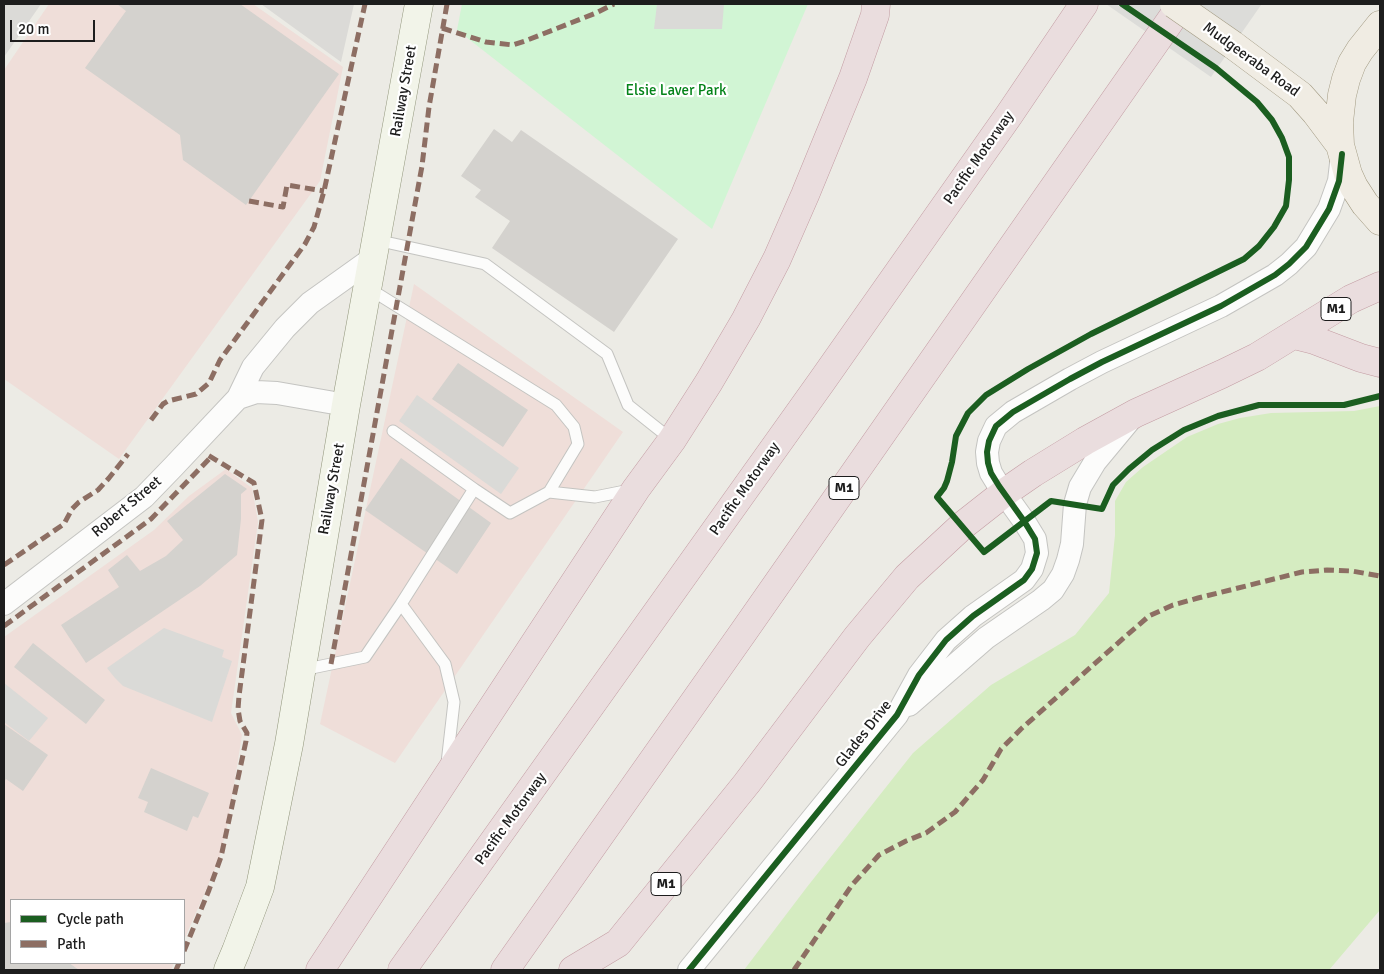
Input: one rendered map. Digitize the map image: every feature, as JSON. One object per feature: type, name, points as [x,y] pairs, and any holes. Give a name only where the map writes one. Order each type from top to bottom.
[{"type":"highway","name":"Pacific Motorway","points":[[402,970],[1003,124],[1084,4]]},
{"type":"highway","name":"M1","points":[[505,970],[737,642],[1182,4]]},
{"type":"highway","points":[[320,970],[636,489],[672,440],[741,327],[776,259],[805,195],[853,78],[878,7]]},
{"type":"highway","name":"M1","points":[[573,970],[618,943],[746,783],[857,637],[908,577],[962,526],[1032,473],[1077,445],[1136,413],[1257,357],[1351,299],[1380,286]]},
{"type":"highway","points":[[1294,335],[1319,342],[1367,361],[1380,363]]},
{"type":"main road","name":"Railway Street","points":[[228,970],[260,887],[289,744],[346,405],[419,4]]},
{"type":"main road","name":"Mudgeeraba Road","points":[[1174,4],[1300,95],[1316,113],[1341,150]]},
{"type":"main road","points":[[1380,25],[1352,63],[1346,79],[1340,109],[1341,150],[1348,174],[1365,204],[1380,221]]},
{"type":"street","name":"Glades Drive","points":[[897,716],[919,675],[946,640],[973,616],[1024,580],[1035,564],[1037,553],[1035,539],[991,473],[987,457],[991,434],[1000,422],[1012,412],[1109,358],[1221,306],[1275,275],[1289,264],[1306,247],[1335,194],[1339,181],[1341,150]]},
{"type":"street","name":"Robert Street","points":[[4,604],[144,496],[181,460],[238,398],[253,367],[285,328],[310,303],[375,249]]},
{"type":"street","points":[[238,398],[256,392],[277,393],[346,405]]},
{"type":"street","name":"Glades Drive","points":[[689,970],[897,716],[986,638],[1042,600],[1053,590],[1063,574],[1068,560],[1072,544],[1075,504],[1083,481],[1104,450],[1136,413]]},
{"type":"lane","points":[[375,249],[485,264],[607,354],[628,405],[672,440]]},
{"type":"lane","points":[[368,288],[556,405],[574,427],[578,444],[549,492],[510,513],[393,431]]},
{"type":"lane","points":[[300,670],[365,657],[474,489]]},
{"type":"lane","points":[[549,492],[595,497],[636,489]]},
{"type":"lane","points":[[401,604],[445,664],[454,702],[445,780]]},
{"type":"shaded area","points":[[4,4],[41,4],[4,57]]},
{"type":"shaded area","points":[[49,4],[253,4],[343,67],[320,181],[119,459],[4,379],[4,70]]},
{"type":"shaded area","points":[[261,4],[354,4],[341,62]]},
{"type":"shaded area","points":[[657,4],[724,4],[722,29],[654,29]]},
{"type":"shaded area","points":[[414,284],[623,432],[395,763],[320,724]]},
{"type":"shaded area","points":[[417,395],[519,468],[501,494],[399,421]]},
{"type":"shaded area","points":[[226,469],[252,488],[258,522],[231,713],[242,735],[228,822],[219,860],[185,938],[185,899],[10,899],[10,964],[174,964],[171,970],[4,970],[4,637],[154,530],[189,496]]},
{"type":"shaded area","points":[[164,628],[224,650],[222,657],[232,661],[212,722],[123,686],[107,668]]},
{"type":"shaded area","points":[[4,683],[48,718],[29,741],[4,722]]},
{"type":"green space","name":"Elsie Laver Park","points":[[462,4],[808,4],[712,229],[457,30]]},
{"type":"green space","points":[[1380,406],[1380,910],[1329,970],[744,970],[913,753],[991,685],[1075,635],[1109,593],[1115,535],[1115,501],[1126,482],[1143,467],[1187,437],[1218,424],[1271,413],[1354,411]]},
{"type":"pier","points":[[1106,4],[1259,4],[1261,5],[1211,77]]},
{"type":"building","points":[[117,4],[240,4],[339,74],[246,205],[183,160],[180,135],[85,68],[126,11]]},
{"type":"building","points":[[494,129],[512,142],[521,130],[678,239],[614,332],[492,248],[510,221],[475,197],[481,190],[461,176]]},
{"type":"building","points":[[458,363],[528,410],[503,447],[432,399]]},
{"type":"building","points":[[401,458],[491,523],[457,574],[365,510]]},
{"type":"building","points":[[225,474],[247,489],[241,494],[241,519],[237,555],[200,586],[86,663],[61,625],[119,587],[108,570],[127,555],[140,571],[166,556],[183,540],[167,521]]},
{"type":"building","points":[[33,643],[105,700],[86,724],[14,667]]},
{"type":"building","points":[[4,724],[48,755],[23,791],[6,779],[4,782]]},
{"type":"building","points":[[151,768],[209,793],[198,818],[193,816],[187,831],[144,812],[148,802],[138,798]]},
{"type":"building","points":[[10,922],[10,964],[70,964],[79,970],[4,970],[4,923]]},
{"type":"marked path","points":[[151,420],[163,404],[196,394],[209,383],[220,360],[305,244],[314,227],[324,191],[365,4]]},
{"type":"marked path","points":[[331,664],[422,166],[429,107],[447,4]]},
{"type":"marked path","points":[[442,28],[486,42],[513,45],[596,13],[614,4]]},
{"type":"marked path","points":[[249,201],[283,207],[287,185],[324,191]]},
{"type":"marked path","points":[[4,565],[64,524],[72,509],[79,502],[98,490],[128,454]]},
{"type":"marked path","points":[[185,949],[221,857],[246,741],[247,733],[240,721],[238,709],[262,520],[254,483],[206,454]]},
{"type":"marked path","points":[[4,626],[151,519],[211,457]]},
{"type":"marked path","points":[[794,970],[852,885],[879,855],[926,833],[955,812],[983,780],[1001,749],[1021,729],[1149,616],[1173,605],[1302,572],[1352,571],[1380,576]]},
{"type":"marked path","points":[[176,970],[179,964]]},
{"type":"cycle path","points":[[1122,4],[1216,68],[1257,102],[1272,120],[1282,138],[1289,157],[1286,206],[1274,227],[1259,246],[1244,259],[1091,334],[986,395],[968,413],[956,436],[947,481],[937,497],[984,552],[1051,501],[1102,509],[1113,485],[1152,450],[1184,430],[1218,416],[1259,405],[1344,405],[1380,396]]},
{"type":"cycle path","points":[[689,970],[897,715],[919,675],[946,640],[973,616],[1024,580],[1032,569],[1037,553],[1035,539],[999,486],[991,473],[988,463],[989,441],[996,426],[1013,412],[1070,379],[1221,306],[1275,275],[1289,264],[1306,247],[1329,209],[1339,181],[1342,154]]}]
